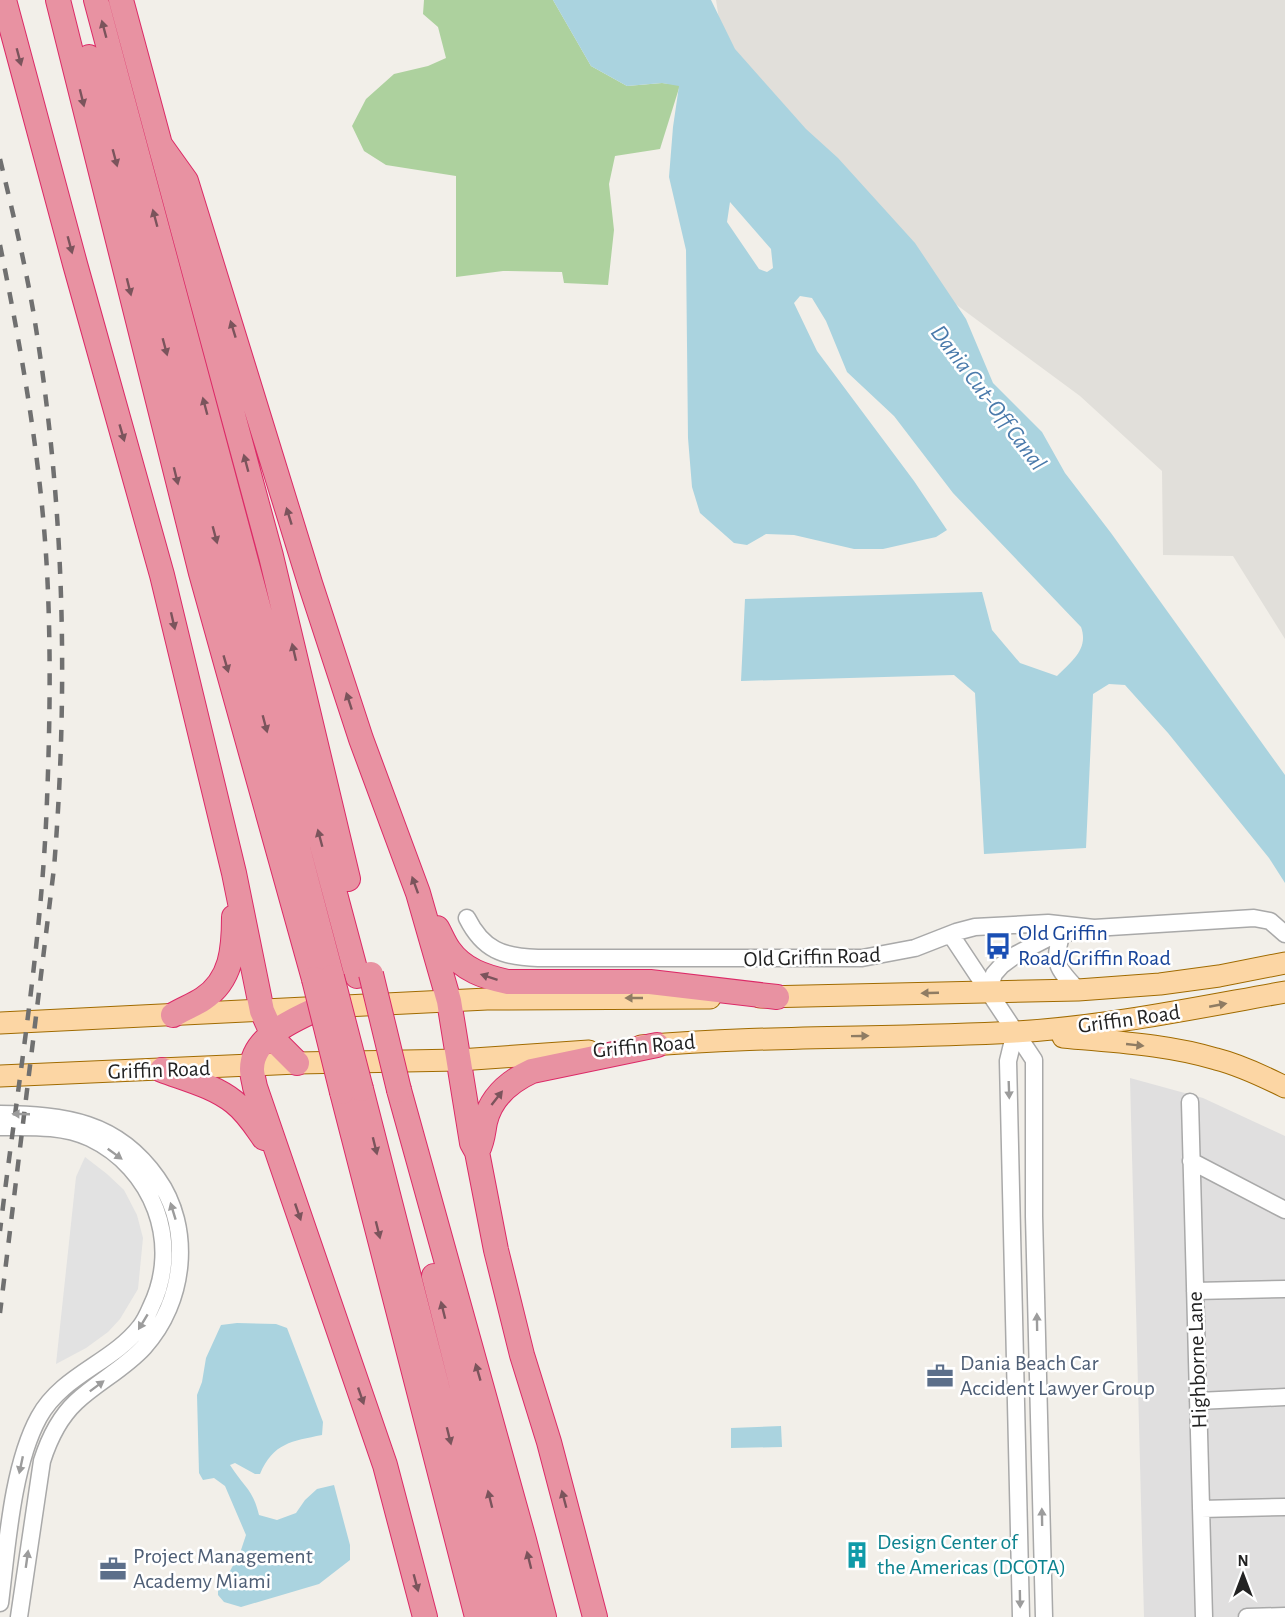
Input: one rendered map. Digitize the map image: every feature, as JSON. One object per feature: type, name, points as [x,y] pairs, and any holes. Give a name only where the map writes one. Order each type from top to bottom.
[{"type":"highway","points":[[4,0],[162,575],[234,873],[262,1011],[272,1034],[282,1049],[297,1063]]},
{"type":"highway","points":[[58,0],[201,573],[323,978]]},
{"type":"highway","points":[[74,0],[352,1090],[496,1617]]},
{"type":"highway","points":[[96,0],[364,975],[520,1617]]},
{"type":"highway","points":[[121,0],[271,556],[364,975]]},
{"type":"highway","points":[[161,146],[186,181],[314,594],[361,738],[424,914],[450,1001],[472,1143],[477,1152],[496,1250],[595,1617]]},
{"type":"highway","points":[[173,1015],[204,998],[220,983],[230,963],[234,942],[234,873]]},
{"type":"highway","points":[[424,914],[438,929],[449,950],[465,966],[485,977],[508,982],[650,982],[777,998]]},
{"type":"highway","points":[[319,1008],[289,1022],[272,1034],[257,1052],[252,1066],[255,1087],[385,1465],[425,1617]]},
{"type":"highway","points":[[477,1152],[483,1141],[485,1123],[491,1106],[503,1090],[516,1079],[532,1071],[657,1045]]},
{"type":"highway","points":[[162,1070],[195,1082],[233,1101],[248,1116],[278,1157]]},
{"type":"highway","points":[[393,1089],[524,1540],[544,1617]]},
{"type":"highway","points":[[352,1090],[477,1617]]},
{"type":"main road","name":"Griffin Road","points":[[0,1023],[524,998],[777,998],[1078,990],[1160,984],[1219,976],[1279,964]]},
{"type":"main road","name":"Griffin Road","points":[[0,1076],[297,1063],[459,1060],[762,1038],[1015,1032],[1123,1021],[1183,1012],[1283,992]]},
{"type":"main road","points":[[1015,1032],[1179,1050],[1232,1064],[1285,1087]]},
{"type":"street","name":"Old Griffin Road","points":[[467,918],[480,939],[492,949],[517,957],[538,958],[862,958],[915,948],[975,927],[1048,923],[1094,928]]},
{"type":"street","points":[[988,993],[992,978],[1002,965],[1036,943],[1062,933],[1094,928],[1254,918],[1270,921],[1285,934]]},
{"type":"street","points":[[1062,933],[1056,953],[1057,965],[1059,971],[1078,990]]},
{"type":"street","points":[[951,935],[1034,1060],[1034,1216],[1044,1617]]},
{"type":"street","points":[[1015,1032],[1008,1061],[1021,1617]]},
{"type":"street","name":"Highborne Lane","points":[[1190,1102],[1204,1617]]},
{"type":"street","points":[[0,1114],[52,1115],[67,1118],[98,1128],[124,1142],[149,1167],[168,1196],[174,1210],[180,1246],[179,1269],[173,1296],[160,1323],[144,1347],[120,1369],[76,1402],[62,1418],[50,1438],[42,1461],[19,1617]]},
{"type":"street","points":[[0,1127],[75,1132],[90,1138],[121,1157],[134,1170],[153,1200],[159,1215],[163,1245],[161,1278],[156,1297],[143,1324],[129,1341],[112,1355],[70,1382],[41,1414],[31,1433],[24,1451],[16,1491],[0,1603]]},
{"type":"street","points":[[1191,1161],[1285,1210]]},
{"type":"street","points":[[1195,1291],[1285,1289]]},
{"type":"street","points":[[1198,1401],[1285,1397]]},
{"type":"street","points":[[1201,1509],[1285,1507]]},
{"type":"street","points":[[1247,1617],[1285,1616]]},
{"type":"shaded area","points":[[716,0],[1285,0],[1285,639],[1233,556],[1163,555],[1162,471],[1080,396],[927,283],[724,52]]},
{"type":"shaded area","points":[[1130,1078],[1203,1098],[1285,1136],[1285,1617],[1144,1617]]},
{"type":"shaded area","points":[[85,1157],[124,1190],[137,1215],[143,1238],[138,1289],[120,1319],[108,1332],[86,1348],[56,1364],[76,1177]]},
{"type":"green space","points":[[424,0],[553,0],[591,66],[627,86],[662,83],[680,85],[660,149],[615,156],[609,184],[614,230],[608,285],[564,283],[562,272],[503,271],[456,277],[456,176],[386,165],[364,151],[352,126],[366,99],[394,74],[428,66],[446,58],[438,27],[423,14]]},
{"type":"water","name":"Dania Cut-Off Canal","points":[[553,0],[711,0],[735,49],[806,129],[838,158],[915,243],[966,319],[993,383],[1042,432],[1065,473],[1111,533],[1285,775],[1285,883],[1269,858],[1168,733],[1125,685],[1109,684],[1093,694],[1086,848],[984,854],[975,693],[954,675],[741,681],[745,599],[982,592],[992,630],[1020,663],[1057,676],[1078,654],[1083,635],[1081,627],[953,493],[894,416],[847,372],[826,321],[812,298],[800,296],[794,303],[817,351],[914,481],[947,530],[936,537],[883,549],[854,549],[794,535],[766,534],[747,545],[734,543],[700,513],[692,487],[688,438],[686,250],[669,177],[679,86],[662,83],[627,86],[591,66]],"holes":[[[730,202],[771,249],[773,268],[767,272],[759,269],[727,222]]]},
{"type":"water","points":[[276,1324],[287,1328],[323,1422],[322,1435],[301,1439],[277,1450],[260,1474],[255,1474],[235,1463],[230,1465],[251,1493],[259,1515],[277,1520],[296,1513],[317,1489],[334,1485],[350,1545],[350,1560],[319,1584],[241,1607],[224,1602],[218,1595],[218,1585],[230,1571],[240,1553],[246,1535],[225,1486],[214,1478],[203,1480],[199,1473],[197,1395],[206,1358],[221,1325]]},
{"type":"water","points":[[781,1426],[782,1447],[731,1448],[731,1428]]},
{"type":"railway","points":[[0,159],[33,310],[43,380],[57,519],[62,658],[59,798],[54,868],[0,1313]]},
{"type":"railway","points":[[0,245],[23,367],[40,489],[47,571],[50,686],[47,800],[40,908],[0,1231]]},
{"type":"place","name":"Old Griffin Road/Griffin Road","points":[[998,946]]},
{"type":"place","name":"Dania Beach Car Accident Lawyer Group","points":[[940,1376]]},
{"type":"place","name":"Design Center of the Americas (DCOTA)","points":[[857,1555]]},
{"type":"place","name":"Project Management Academy Miami","points":[[113,1569]]}]
